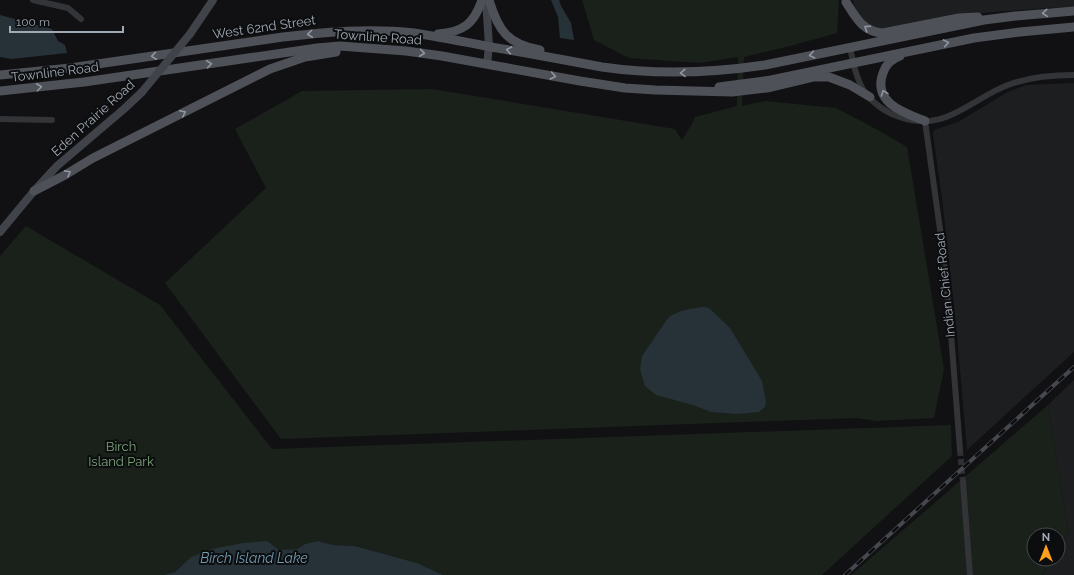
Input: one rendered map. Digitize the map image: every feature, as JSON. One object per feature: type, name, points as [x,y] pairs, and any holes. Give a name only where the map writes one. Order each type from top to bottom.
[{"type":"main road","name":"Eden Prairie Road","points":[[0,232],[57,166],[142,92],[190,34],[213,0]]},
{"type":"main road","points":[[413,33],[448,33],[460,30],[471,21],[482,0]]},
{"type":"main road","points":[[487,64],[490,46],[488,0]]},
{"type":"main road","points":[[488,0],[499,27],[515,42],[534,49],[618,64],[623,70]]},
{"type":"main road","points":[[846,2],[858,20],[866,28],[877,33],[959,18],[1015,16],[1074,11]]},
{"type":"main road","name":"West 62nd Street","points":[[0,75],[70,68],[315,33],[348,31],[413,33],[602,67],[623,70],[674,73],[737,69],[952,26],[1015,16]]},
{"type":"main road","points":[[683,90],[771,80],[981,37],[1074,27]]},
{"type":"main road","name":"Townline Road","points":[[0,91],[84,82],[317,48],[340,46],[406,51],[442,56],[625,88],[683,90]]},
{"type":"main road","points":[[34,191],[93,158],[270,69],[305,57],[334,52],[370,49]]},
{"type":"main road","points":[[918,49],[893,58],[883,71],[881,82],[887,101],[900,111],[926,121]]},
{"type":"main road","points":[[683,90],[732,92],[767,88],[813,77],[829,77],[836,78],[870,97]]},
{"type":"street","points":[[33,0],[68,8],[81,19]]},
{"type":"street","points":[[850,47],[859,81],[864,91],[882,109],[903,119],[913,121],[926,121],[944,118],[992,91],[1009,84],[1040,76],[1074,74]]},
{"type":"street","points":[[0,119],[52,120]]},
{"type":"street","name":"Indian Chief Road","points":[[926,121],[942,244],[950,321],[960,450]]},
{"type":"street","points":[[963,482],[970,575]]},
{"type":"shaded area","points":[[853,0],[1074,0],[1074,7],[956,15],[883,30],[866,26],[856,12]]},
{"type":"shaded area","points":[[1074,83],[1074,352],[967,450],[956,324],[943,206],[933,134],[934,130],[958,122],[1008,92],[1026,85]]},
{"type":"shaded area","points":[[1074,380],[1074,575],[1042,575],[1047,567],[1066,567],[1066,535],[1068,532],[1048,405]]},
{"type":"green space","points":[[582,0],[839,0],[837,33],[744,57],[742,106],[765,101],[836,108],[907,147],[944,369],[934,418],[877,421],[856,418],[281,439],[165,283],[266,188],[235,129],[302,91],[432,89],[675,129],[682,140],[695,117],[737,106],[738,57],[700,63],[629,58],[594,40]]},
{"type":"green space","name":"Birch Island Park","points":[[26,226],[160,305],[272,449],[951,425],[952,456],[822,575],[443,575],[417,563],[355,546],[333,545],[318,541],[305,544],[297,549],[191,557],[175,572],[164,575],[0,575],[0,256]]},
{"type":"green space","points":[[1048,405],[1068,532],[1066,535],[1066,527],[1026,527],[1026,567],[1047,567],[1042,575],[851,575]]},
{"type":"water","points":[[551,0],[559,0],[571,23],[574,40],[560,38],[558,17]]},
{"type":"water","points":[[0,15],[52,29],[58,41],[65,45],[67,53],[11,59],[0,57]]},
{"type":"water","points":[[703,307],[709,308],[730,328],[762,381],[766,402],[765,407],[759,412],[738,414],[711,412],[693,405],[656,395],[645,386],[640,369],[642,356],[668,318],[689,309]]},
{"type":"water","name":"Birch Island Lake","points":[[267,541],[279,550],[297,549],[305,544],[318,541],[333,545],[355,546],[417,563],[443,575],[164,575],[175,572],[191,557],[212,549],[243,543]]},
{"type":"tunnel","points":[[960,450],[963,482]]},
{"type":"railway","points":[[845,575],[1074,367]]}]
